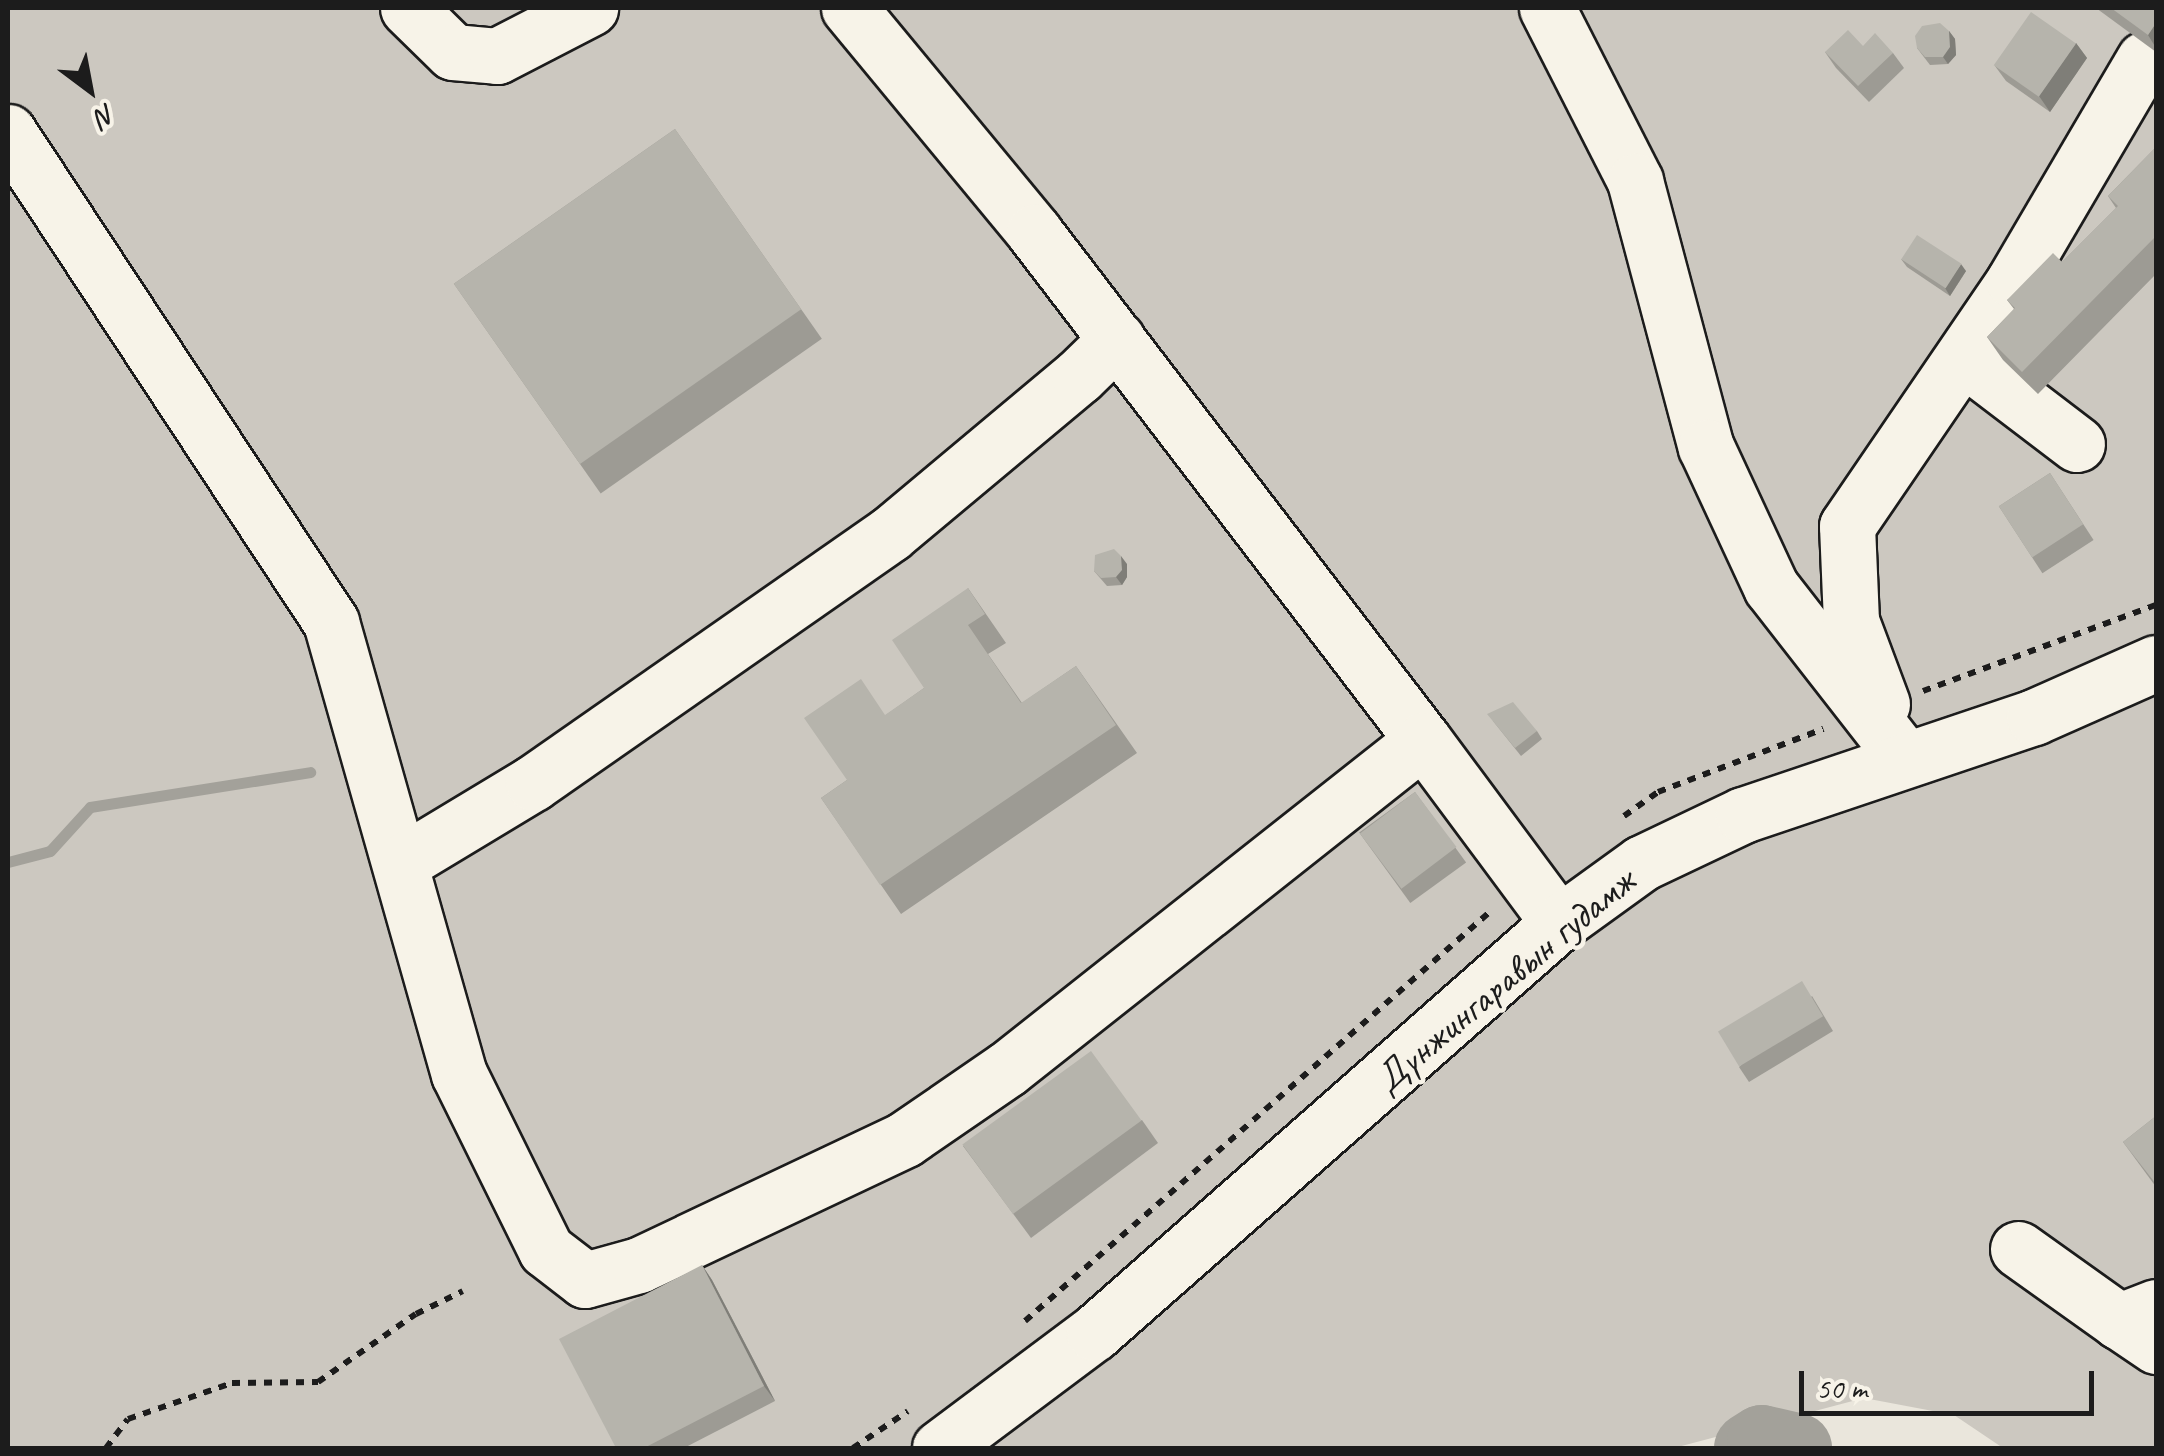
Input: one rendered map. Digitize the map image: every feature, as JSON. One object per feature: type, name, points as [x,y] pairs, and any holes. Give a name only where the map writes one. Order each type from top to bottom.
[{"type":"street","points":[[408,8],[453,52],[497,56],[590,8]]},
{"type":"street","points":[[849,8],[1117,339],[1559,923]]},
{"type":"street","points":[[1547,8],[1634,181],[1706,447],[1771,587],[1904,758]]},
{"type":"street","points":[[1904,758],[1851,621],[1847,526],[1964,358],[2107,128],[2144,59]]},
{"type":"street","points":[[8,132],[331,622],[459,1074],[546,1250],[584,1280],[640,1264],[905,1139],[1008,1069],[1423,740]]},
{"type":"street","points":[[402,862],[533,783],[875,545],[1079,376],[1117,339]]},
{"type":"street","points":[[1964,358],[2077,444]]},
{"type":"street","name":"Дүнжингаравын гудамж","points":[[940,1448],[1094,1334],[1559,923],[1642,863],[1743,815],[2034,717],[2156,663]]},
{"type":"street","points":[[2018,1250],[2144,1324]]},
{"type":"path","points":[[106,1448],[128,1419],[232,1383],[318,1382],[416,1314],[463,1290]]},
{"type":"shaded area","points":[[8,8],[2156,8],[2156,1448],[2003,1448],[1954,1415],[1864,1398],[1674,1448],[8,1448]]},
{"type":"building","points":[[2111,8],[2156,8],[2156,23],[2148,35]]},
{"type":"building","points":[[2031,12],[2076,44],[2039,97],[1994,65]]},
{"type":"building","points":[[1940,23],[1949,31],[1950,47],[1943,57],[1925,57],[1917,48],[1915,36],[1922,26]]},
{"type":"building","points":[[1848,30],[1863,46],[1875,33],[1893,53],[1858,86],[1825,52]]},
{"type":"building","points":[[675,129],[801,309],[580,464],[454,284]]},
{"type":"building","points":[[2156,147],[2156,236],[2022,372],[1987,337],[2015,308],[2007,300],[2053,253],[2062,262],[2118,206],[2108,196]]},
{"type":"building","points":[[1917,235],[1961,264],[1946,288],[1901,259]]},
{"type":"building","points":[[2050,473],[2083,524],[2032,557],[1999,506]]},
{"type":"building","points":[[1114,549],[1121,556],[1122,570],[1116,577],[1101,578],[1094,571],[1095,555]]},
{"type":"building","points":[[968,588],[985,614],[968,625],[1021,703],[1076,666],[1116,725],[880,885],[821,798],[847,780],[804,718],[861,679],[885,715],[924,688],[892,640]]},
{"type":"building","points":[[1513,702],[1537,731],[1515,748],[1487,714]]},
{"type":"building","points":[[1415,792],[1457,847],[1401,889],[1360,834]]},
{"type":"building","points":[[1802,981],[1823,1016],[1739,1067],[1718,1031]]},
{"type":"building","points":[[1091,1051],[1142,1121],[1013,1214],[962,1144]]},
{"type":"building","points":[[2156,1116],[2156,1184],[2123,1142]]},
{"type":"building","points":[[702,1265],[764,1386],[644,1448],[616,1448],[559,1339]]},
{"type":"waterway","points":[[8,862],[50,851],[90,807],[310,772]]},
{"type":"waterway","points":[[1749,1448],[1762,1440],[1797,1448]]}]
